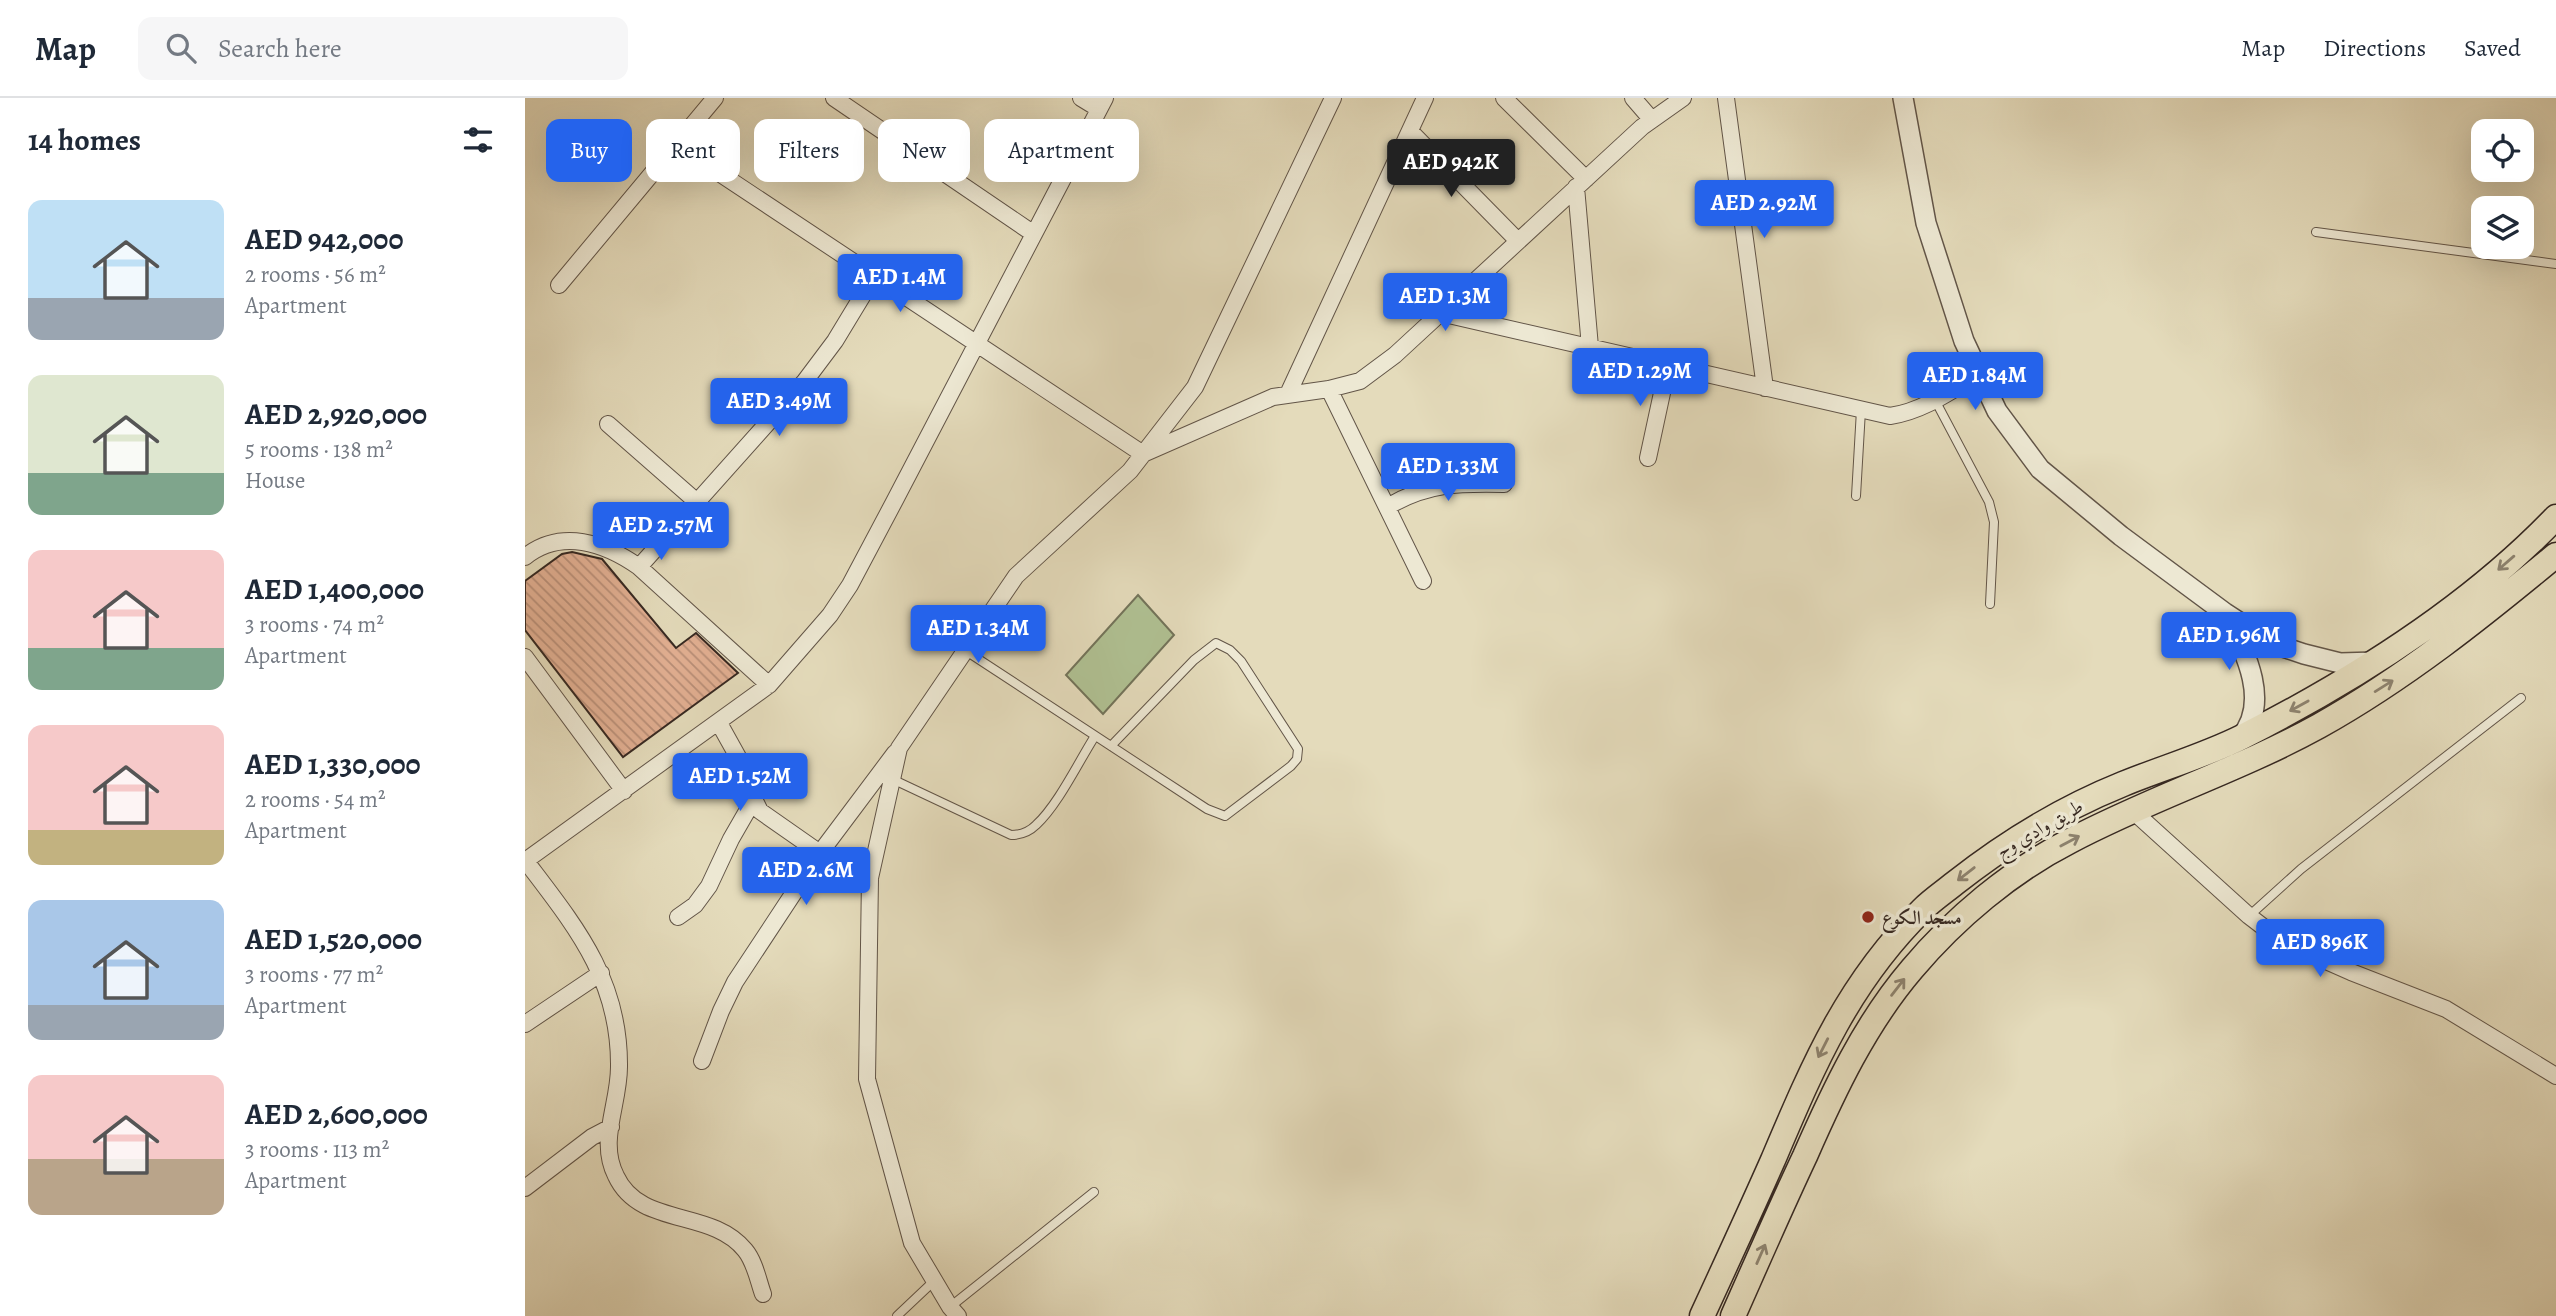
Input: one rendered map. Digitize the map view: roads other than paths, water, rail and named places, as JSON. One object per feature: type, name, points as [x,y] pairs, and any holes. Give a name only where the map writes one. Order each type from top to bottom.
[{"type":"main road","name":"طريق وادي وج","points":[[1702,1316],[1838,1017],[1860,983],[1914,919],[1934,900],[2009,842],[2051,816],[2240,738],[2376,662],[2456,606],[2556,517]]},
{"type":"main road","name":"طريق وادي وج","points":[[1733,1316],[1840,1078],[1885,1003],[1912,968],[1948,931],[1986,897],[2030,864],[2069,841],[2249,761],[2320,725],[2410,668],[2473,623],[2556,555]]},
{"type":"street","points":[[698,119],[715,98]]},
{"type":"street","points":[[834,98],[1034,234]]},
{"type":"street","points":[[763,1294],[750,1257],[744,1248],[725,1233],[710,1225],[644,1206],[629,1195],[616,1178],[608,1157],[607,1139],[619,1069],[617,1023],[601,973],[582,937],[525,860],[769,685],[816,632],[850,585],[1102,104],[1081,98]]},
{"type":"street","points":[[702,1061],[735,982],[820,853],[899,748],[1016,576],[1130,471],[1195,387],[1333,98]]},
{"type":"street","points":[[1288,394],[1425,98]]},
{"type":"street","points":[[1504,98],[1581,183],[1590,347]]},
{"type":"street","points":[[1633,98],[1652,120]]},
{"type":"street","points":[[1143,454],[1273,397],[1360,382],[1395,355],[1652,120],[1683,98]]},
{"type":"street","points":[[1726,98],[1765,387]]},
{"type":"street","points":[[1903,98],[1927,223],[1964,341],[1997,411],[2040,469],[2079,503],[2225,613],[2271,643],[2340,663],[2376,662]]},
{"type":"street","points":[[1410,131],[1518,241]]},
{"type":"street","points":[[559,285],[646,182]]},
{"type":"street","points":[[733,182],[1143,454]]},
{"type":"street","points":[[639,567],[805,381],[835,341],[875,275]]},
{"type":"street","points":[[1440,313],[1890,416],[1906,414],[1979,374]]},
{"type":"street","points":[[1648,458],[1668,365]]},
{"type":"street","points":[[1329,389],[1423,581]]},
{"type":"street","points":[[608,424],[697,502]]},
{"type":"street","points":[[1387,508],[1406,496],[1445,485],[1504,484]]},
{"type":"street","points":[[525,557],[556,540],[588,542],[618,552],[639,567],[769,685]]},
{"type":"street","points":[[2225,613],[2246,654],[2254,688],[2253,711],[2247,730],[2240,738]]},
{"type":"street","points":[[525,657],[624,791]]},
{"type":"street","points":[[719,723],[748,775],[760,811],[769,820],[820,853]]},
{"type":"street","points":[[899,748],[870,878],[867,1079],[912,1243],[954,1312]]},
{"type":"street","points":[[678,917],[695,905],[709,886],[754,799]]},
{"type":"street","points":[[2133,811],[2249,916],[2283,942],[2446,1009],[2556,1076]]},
{"type":"street","points":[[525,1024],[601,973]]},
{"type":"street","points":[[525,1188],[592,1137],[611,1127]]},
{"type":"lane","points":[[2316,232],[2556,264]]},
{"type":"lane","points":[[1935,400],[1989,502],[1994,522],[1990,604]]},
{"type":"lane","points":[[1856,496],[1860,410]]},
{"type":"lane","points":[[966,651],[1207,809],[1225,816],[1291,766],[1297,759],[1299,749],[1241,661],[1230,650],[1216,643],[1194,660],[1111,746]]},
{"type":"lane","points":[[2249,916],[2301,869],[2521,698]]},
{"type":"lane","points":[[892,779],[1011,835],[1022,835],[1037,825],[1053,804],[1095,736]]},
{"type":"lane","points":[[954,1312],[1094,1192]]},
{"type":"lane","points":[[897,1316],[934,1281]]},
{"type":"place","name":"مسجد الكوع","points":[[1868,917]]}]
